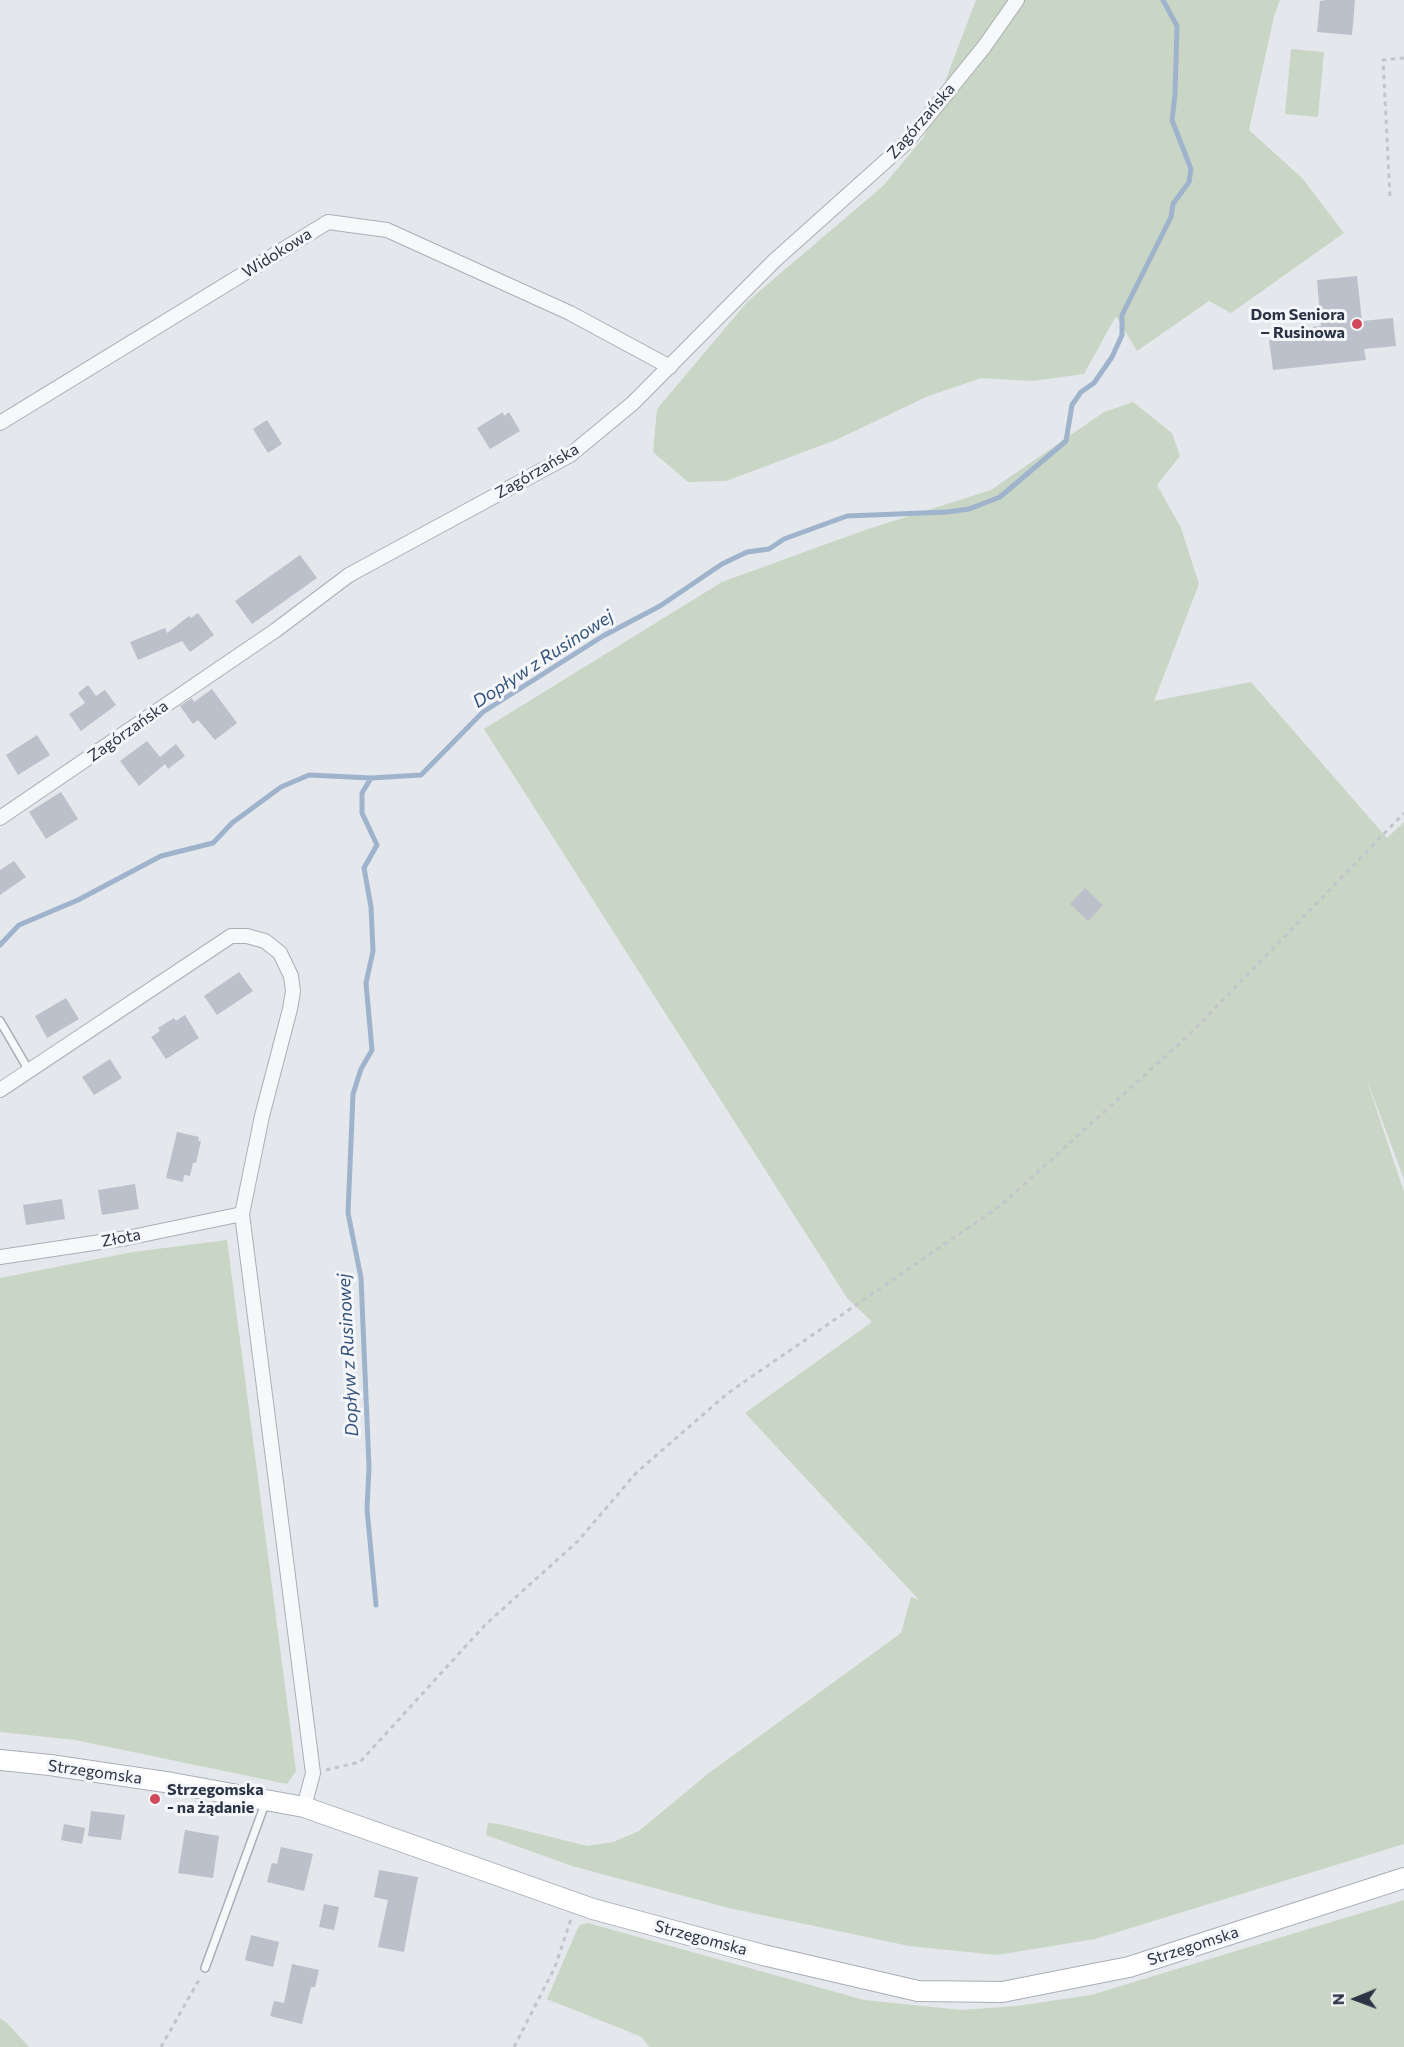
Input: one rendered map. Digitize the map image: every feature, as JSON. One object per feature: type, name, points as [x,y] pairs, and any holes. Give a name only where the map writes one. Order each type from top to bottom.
[{"type":"main road","name":"Strzegomska","points":[[0,1761],[72,1768],[304,1807],[576,1903],[763,1955],[918,1990],[1002,1992],[1129,1967],[1404,1878]]},
{"type":"street","name":"Zagórzańska","points":[[0,818],[276,630],[349,575],[570,455],[633,403],[774,261],[907,142],[984,47],[1017,0]]},
{"type":"street","name":"Widokowa","points":[[0,423],[328,222],[387,230],[570,313],[670,367]]},
{"type":"street","points":[[0,1090],[28,1069],[231,936],[247,936],[265,941],[280,953],[291,976],[293,991],[262,1116],[242,1214],[313,1773],[304,1807]]},
{"type":"street","name":"Złota","points":[[0,1257],[127,1238],[242,1214]]},
{"type":"lane","points":[[0,1021],[28,1069]]},
{"type":"lane","points":[[205,1968],[267,1800]]},
{"type":"path","points":[[1390,196],[1383,60],[1404,58]]},
{"type":"path","points":[[313,1773],[360,1762],[485,1625],[578,1541],[637,1472],[728,1393],[1000,1206],[1190,1034],[1404,813]]},
{"type":"path","points":[[514,2047],[555,1967],[576,1903]]},
{"type":"path","points":[[161,2047],[205,1968]]},
{"type":"green space","points":[[976,0],[1280,0],[1274,16],[1249,130],[1302,178],[1344,233],[1231,313],[1209,301],[1137,351],[1116,316],[1084,374],[1032,381],[981,378],[926,397],[838,439],[726,481],[688,482],[653,452],[657,409],[748,301],[883,186],[924,137]]},
{"type":"green space","points":[[1291,49],[1324,52],[1318,117],[1285,114]]},
{"type":"green space","points":[[1133,402],[1172,433],[1180,456],[1157,485],[1181,528],[1199,584],[1154,701],[1251,682],[1387,838],[1404,822],[1404,1179],[1365,1075],[1404,1192],[1404,1844],[1095,1939],[997,1955],[909,1946],[729,1908],[572,1866],[486,1835],[488,1823],[499,1824],[587,1846],[613,1842],[639,1831],[709,1773],[901,1633],[911,1597],[919,1600],[745,1413],[872,1322],[847,1298],[484,729],[722,582],[865,530],[991,490],[1104,412]]},
{"type":"green space","points":[[227,1240],[296,1771],[287,1784],[75,1740],[0,1732],[0,1278],[133,1252]]},
{"type":"green space","points":[[1404,1900],[1404,2047],[649,2047],[642,2037],[547,1999],[577,1930],[580,1925],[588,1923],[864,2000],[962,2010],[1016,2006],[1091,1995]]},
{"type":"green space","points":[[0,2018],[6,2022],[29,2047],[0,2047]]},
{"type":"building","points":[[1355,0],[1352,35],[1317,32],[1320,1]]},
{"type":"building","name":"Dom Seniora – Rusinowa","points":[[1357,276],[1362,321],[1393,318],[1396,346],[1364,349],[1366,360],[1273,370],[1269,340],[1290,339],[1289,329],[1321,326],[1317,280]]},
{"type":"building","points":[[503,412],[504,416],[509,412],[520,431],[490,449],[477,428]]},
{"type":"building","points":[[267,420],[282,444],[268,453],[253,429]]},
{"type":"building","points":[[300,555],[317,578],[252,624],[235,601]]},
{"type":"building","points":[[198,613],[214,635],[190,652],[182,641],[138,660],[130,642],[165,628],[167,633],[189,616],[191,618]]},
{"type":"building","points":[[88,685],[96,696],[105,690],[116,705],[81,731],[69,714],[85,703],[78,693]]},
{"type":"building","points":[[212,689],[237,723],[215,740],[198,720],[193,724],[180,706],[192,698],[194,702]]},
{"type":"building","points":[[37,735],[50,755],[18,775],[6,755]]},
{"type":"building","points":[[147,741],[160,757],[176,744],[185,756],[168,769],[165,764],[139,786],[120,761]]},
{"type":"building","points":[[61,792],[78,819],[46,839],[29,812]]},
{"type":"building","points":[[14,861],[26,877],[0,895],[0,870]]},
{"type":"building","points":[[1085,888],[1103,905],[1088,921],[1070,904]]},
{"type":"building","points":[[239,972],[253,991],[217,1015],[204,996]]},
{"type":"building","points":[[66,998],[79,1019],[47,1038],[35,1016]]},
{"type":"building","points":[[185,1015],[199,1038],[166,1059],[151,1037],[160,1031],[158,1028],[174,1018],[176,1021]]},
{"type":"building","points":[[110,1059],[122,1078],[94,1095],[82,1077]]},
{"type":"building","points":[[177,1132],[199,1137],[198,1141],[201,1141],[196,1163],[193,1163],[190,1176],[184,1175],[183,1182],[166,1178]]},
{"type":"building","points":[[135,1184],[139,1209],[102,1215],[98,1190]]},
{"type":"building","points":[[62,1199],[65,1219],[26,1225],[23,1205]]},
{"type":"building","points":[[91,1811],[125,1815],[121,1840],[88,1836]]},
{"type":"building","points":[[64,1824],[85,1828],[82,1844],[61,1840]]},
{"type":"building","points":[[185,1830],[219,1836],[213,1878],[178,1873]]},
{"type":"building","points":[[281,1847],[313,1854],[304,1891],[267,1882],[272,1863],[277,1864]]},
{"type":"building","points":[[379,1870],[418,1877],[404,1952],[378,1947],[388,1900],[374,1897]]},
{"type":"building","points":[[324,1904],[339,1907],[334,1930],[319,1927]]},
{"type":"building","points":[[251,1935],[279,1942],[273,1967],[245,1960]]},
{"type":"building","points":[[292,1964],[319,1970],[315,1987],[311,1987],[302,2024],[270,2016],[274,2001],[284,2003]]},
{"type":"waterway","name":"Dopływ z Rusinowej","points":[[376,1605],[367,1509],[369,1467],[361,1278],[348,1213],[353,1094],[361,1069],[372,1050],[366,983],[373,951],[371,907],[364,868],[377,845],[362,813],[362,793],[371,778],[421,775],[483,712],[603,636],[660,606],[722,564],[747,552],[769,549],[784,539],[847,516],[969,509],[1000,497],[1066,441],[1072,405],[1081,392],[1094,383],[1112,357],[1122,335],[1122,315],[1171,217],[1173,204],[1189,182],[1191,169],[1172,120],[1177,26],[1163,0]]},
{"type":"waterway","points":[[0,945],[19,925],[78,900],[161,856],[213,843],[232,823],[281,787],[309,775],[371,778]]},
{"type":"place","name":"Dom Seniora – Rusinowa","points":[[1357,324]]},
{"type":"place","name":"Strzegomska - na żądanie","points":[[155,1799]]}]
